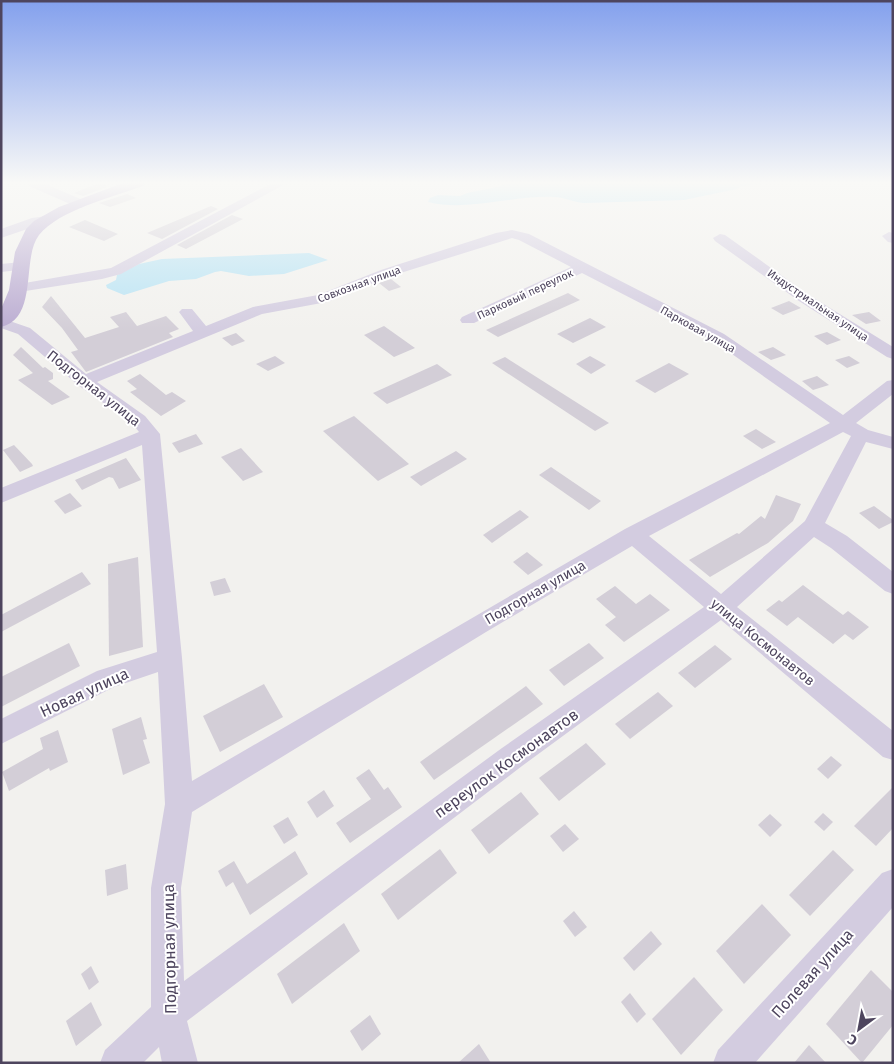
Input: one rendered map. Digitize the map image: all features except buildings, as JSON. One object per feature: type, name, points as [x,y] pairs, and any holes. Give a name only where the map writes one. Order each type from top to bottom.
[{"type":"main road","points":[[1,322],[12,311],[17,298],[23,254],[32,233]]},
{"type":"street","points":[[19,288],[102,276],[116,271],[188,233]]},
{"type":"street","name":"Совхозная улица","points":[[84,381],[258,310],[322,299],[386,273],[501,236],[512,234],[524,237]]},
{"type":"street","name":"Парковая улица","points":[[524,237],[718,338],[852,429],[893,442]]},
{"type":"street","name":"Индустриальная улица","points":[[720,238],[804,298],[893,354]]},
{"type":"street","points":[[1,268],[22,266]]},
{"type":"street","name":"Парковый переулок","points":[[468,320],[582,268]]},
{"type":"street","points":[[187,312],[203,332]]},
{"type":"street","name":"Подгорная улица","points":[[1,322],[24,331],[84,381],[139,420],[151,434],[170,658],[179,804],[166,888],[168,1014],[180,1063]]},
{"type":"street","name":"Подгорная улица","points":[[179,804],[478,625],[633,535],[852,429],[893,385]]},
{"type":"street","name":"переулок Космонавтов","points":[[118,1063],[168,1014],[512,757],[720,608],[813,526],[852,429]]},
{"type":"street","points":[[1,496],[151,434]]},
{"type":"street","points":[[813,526],[839,542],[893,586]]},
{"type":"street","name":"улица Космонавтов","points":[[633,535],[893,748]]},
{"type":"street","name":"Новая улица","points":[[1,732],[106,679],[170,658]]},
{"type":"street","name":"Полевая улица","points":[[731,1063],[893,884]]},
{"type":"shaded area","points":[[309,253],[328,260],[284,274],[249,276],[221,271],[215,272],[196,279],[169,281],[124,295],[107,288],[106,285],[116,280],[117,275],[139,264],[162,259]]}]
